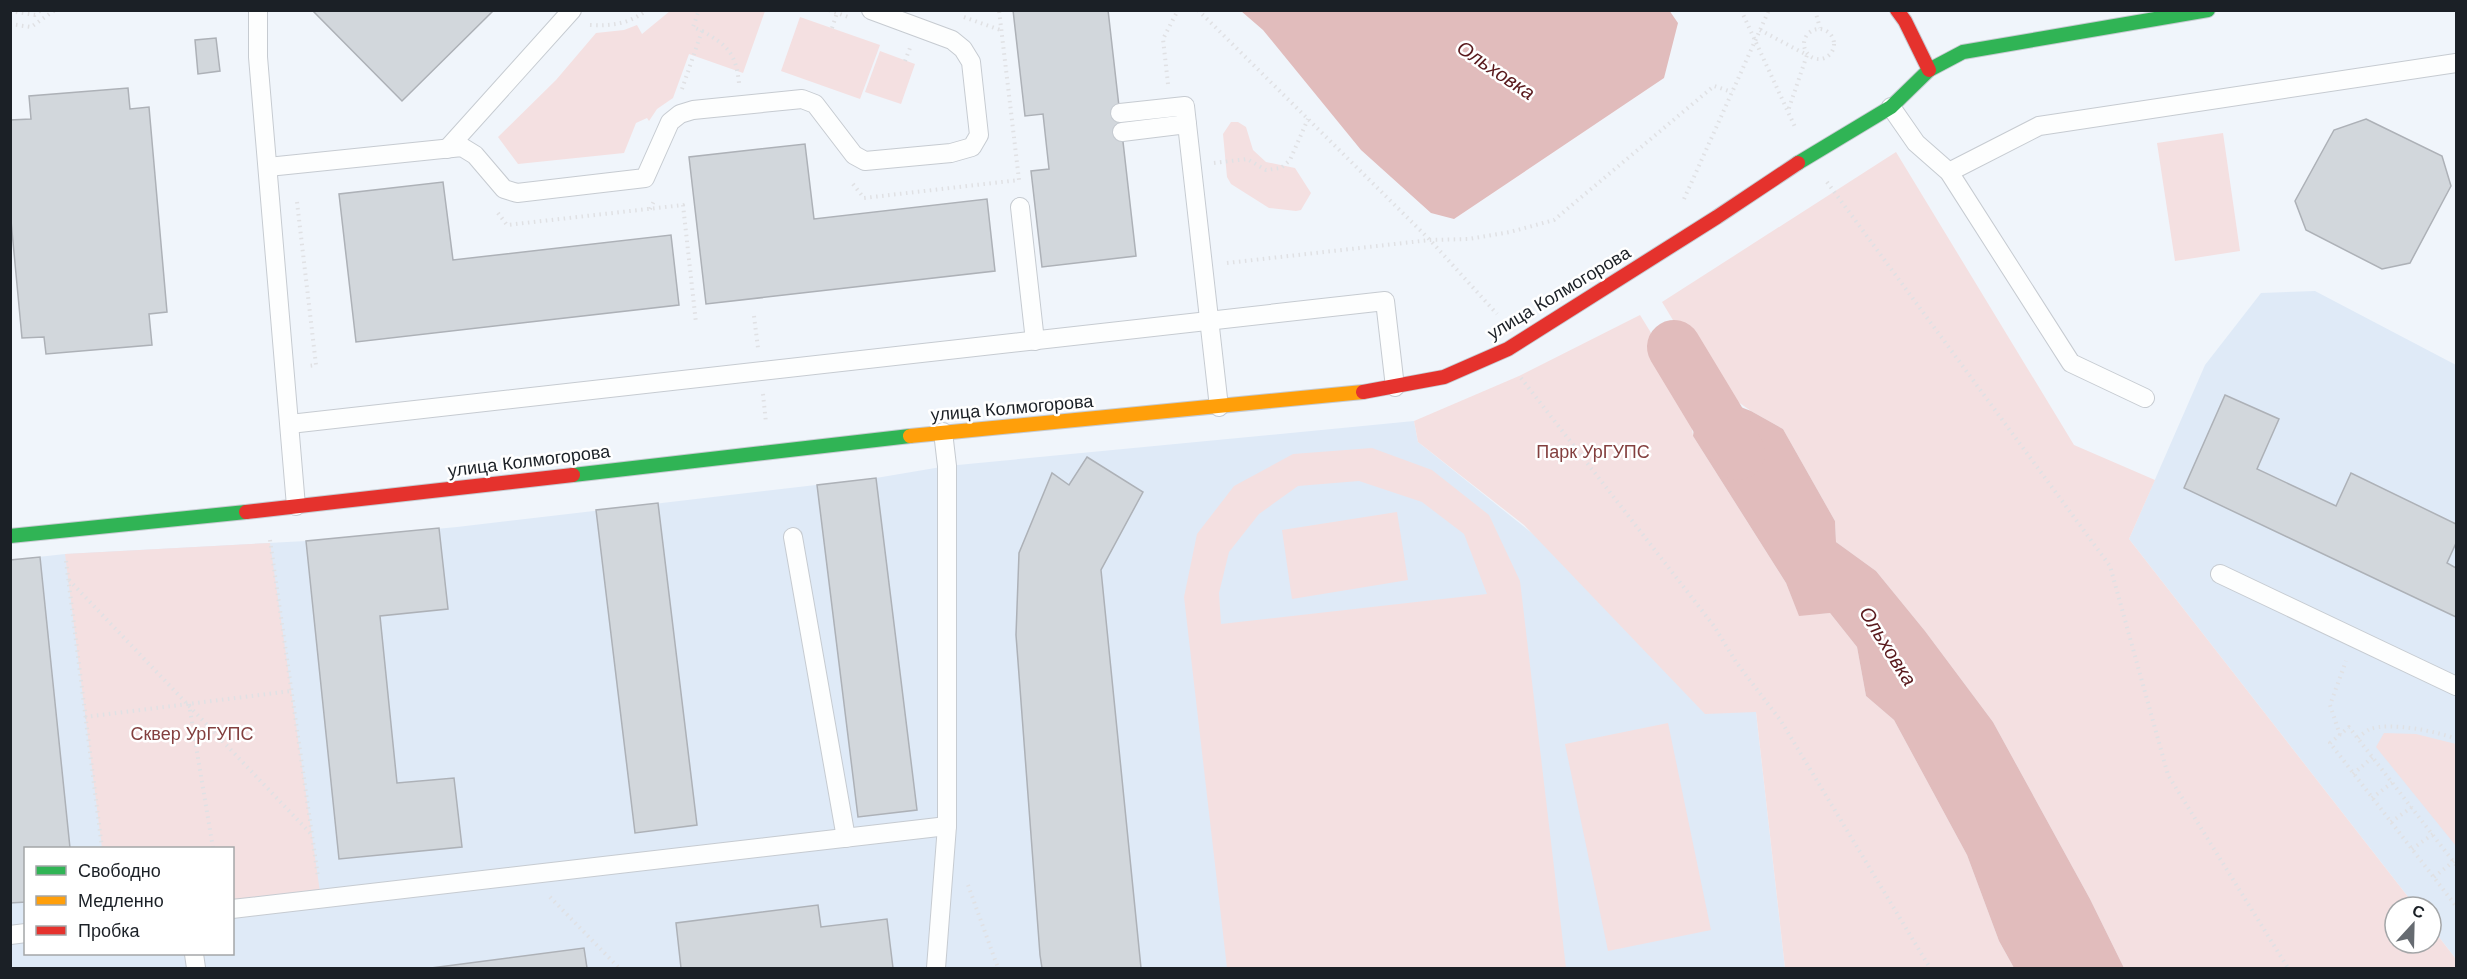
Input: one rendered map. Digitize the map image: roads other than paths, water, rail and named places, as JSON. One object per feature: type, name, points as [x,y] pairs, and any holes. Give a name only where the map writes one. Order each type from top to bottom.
[{"type":"street","points":[[1897,10],[1905,21],[1929,70]]},
{"type":"street","name":"улица Колмогорова","points":[[10,536],[266,510],[943,432],[1219,408],[1395,387],[1444,377],[1508,349],[1717,217],[1810,155],[1891,107],[1929,70],[1963,52],[2174,14],[2208,10]]},
{"type":"lane","points":[[258,10],[258,57],[296,506]]},
{"type":"lane","points":[[447,149],[572,10]]},
{"type":"lane","points":[[267,167],[462,147],[475,155],[504,189],[517,193],[645,178],[670,122],[680,114],[802,99],[815,104],[854,155],[865,161],[951,153],[972,147],[979,135],[971,62],[963,49],[952,40],[871,10]]},
{"type":"lane","points":[[1949,172],[2039,126],[2457,63]]},
{"type":"lane","points":[[1120,113],[1185,106],[1219,408]]},
{"type":"lane","points":[[1891,107],[1916,143],[1949,172],[2071,363],[2145,398]]},
{"type":"lane","points":[[1122,132],[1187,124]]},
{"type":"lane","points":[[1020,207],[1035,341]]},
{"type":"lane","points":[[290,424],[1385,302],[1395,387]]},
{"type":"lane","points":[[936,969],[947,826],[947,466],[943,432]]},
{"type":"lane","points":[[793,537],[846,838]]},
{"type":"lane","points":[[2220,574],[2457,686]]},
{"type":"lane","points":[[234,909],[947,826]]},
{"type":"water","points":[[1669,10],[1678,23],[1664,78],[1454,219],[1431,213],[1361,150],[1263,30],[1241,11]]},
{"type":"water","points":[[1699,391],[1751,411],[1783,429],[1835,521],[1836,542],[1876,571],[1925,631],[1993,722],[2090,899],[2124,968],[2014,968],[1999,941],[1967,855],[1894,720],[1866,696],[1857,647],[1830,613],[1799,616],[1786,583],[1693,436]]},
{"type":"waterway","name":"Ольховка","points":[[1674,347],[1738,453]]},
{"type":"park label","name":"Парк УрГУПС","points":[[1593,452]]},
{"type":"park label","name":"Сквер УрГУПС","points":[[192,734]]}]
